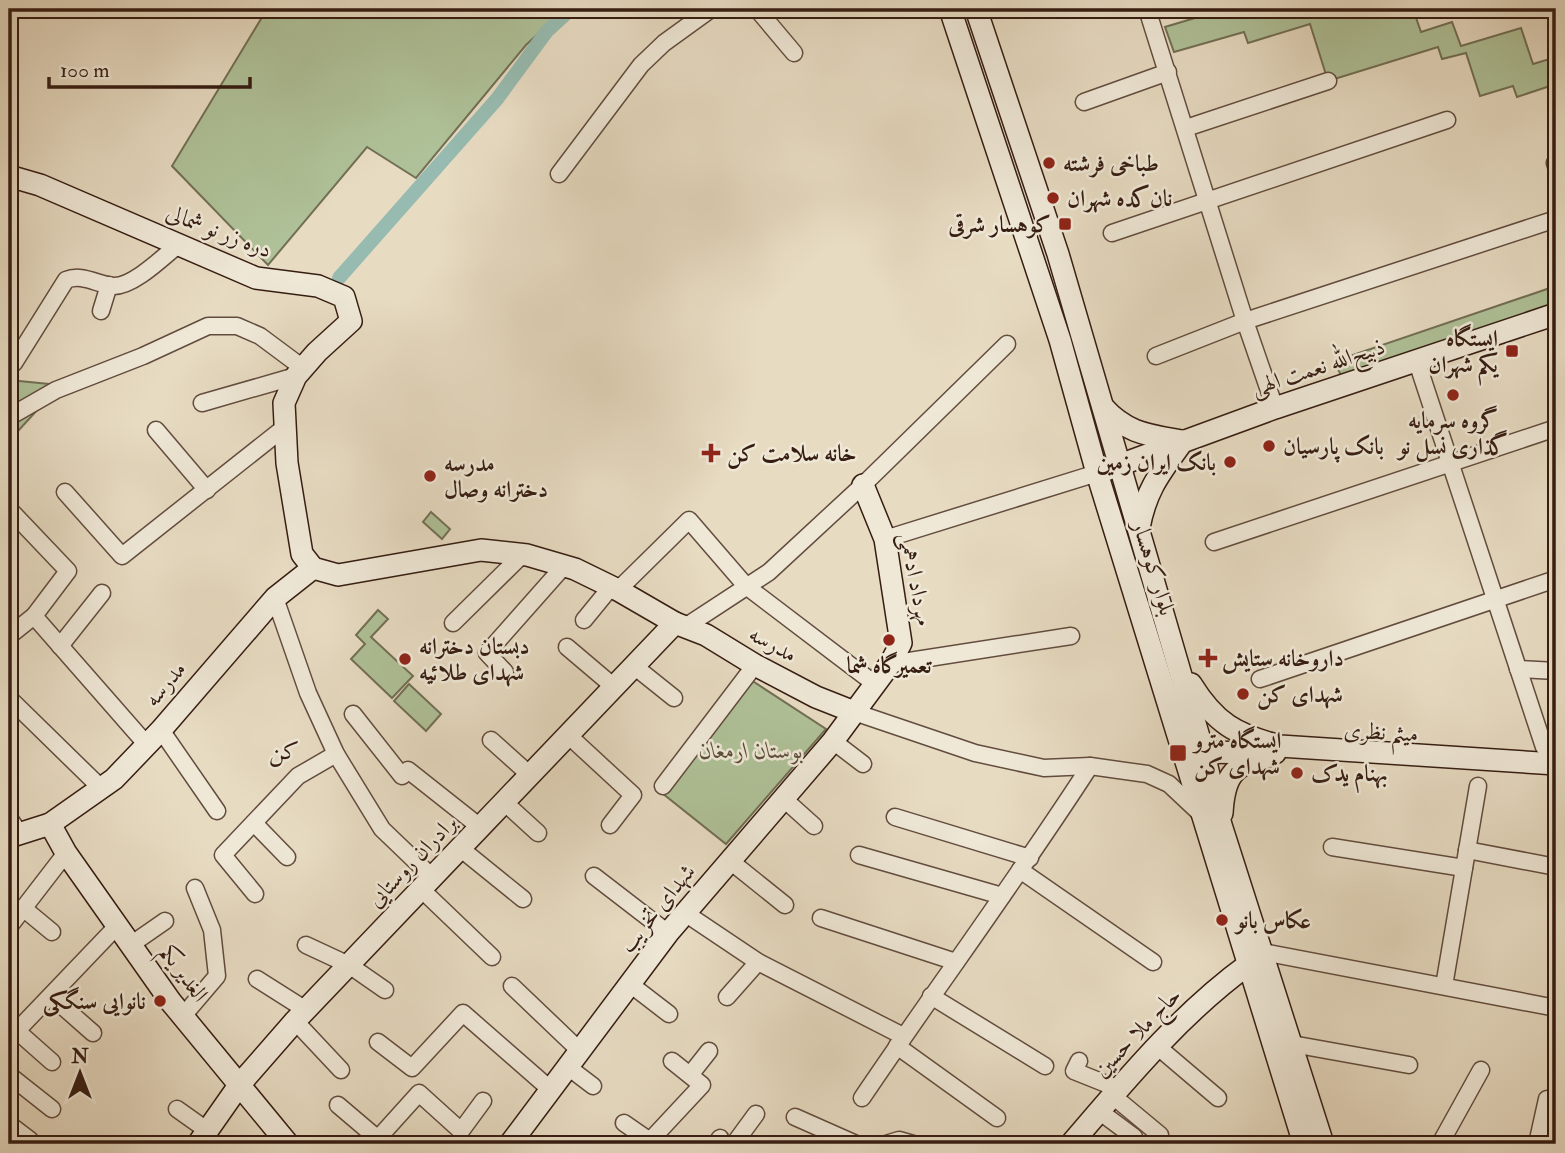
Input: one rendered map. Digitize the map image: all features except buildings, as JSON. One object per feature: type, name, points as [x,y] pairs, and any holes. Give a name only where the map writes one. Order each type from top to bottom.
[{"type":"street","points":[[559,174],[641,65],[664,43],[711,9]]},
{"type":"street","points":[[757,9],[794,53]]},
{"type":"street","name":"بلوار کوهسار","points":[[950,9],[1060,340],[1097,473],[1193,752],[1256,958],[1304,1144]]},
{"type":"street","name":"بلوار کوهسار","points":[[976,9],[1058,254],[1139,529],[1176,658],[1193,752]]},
{"type":"street","points":[[1147,9],[1275,408]]},
{"type":"street","points":[[1084,102],[1168,72]]},
{"type":"street","points":[[1186,128],[1328,81]]},
{"type":"street","points":[[1112,233],[1447,120]]},
{"type":"street","name":"دره زر نو شمالی","points":[[9,176],[40,185],[256,278],[318,286],[345,297],[351,321],[299,372],[284,403],[287,463],[308,561]]},
{"type":"street","points":[[1156,356],[1245,321],[1556,219]]},
{"type":"street","points":[[9,365],[14,363],[66,280],[81,277],[117,286],[133,280],[178,245]]},
{"type":"street","points":[[100,311],[109,285]]},
{"type":"street","name":"ذبیح‌الله نعمت الهی","points":[[1097,473],[1275,408],[1556,314]]},
{"type":"street","points":[[9,417],[56,390],[143,356],[208,326],[237,326],[260,336],[299,372],[202,403]]},
{"type":"street","points":[[680,625],[769,572],[863,485],[1007,344]]},
{"type":"street","points":[[1176,658],[1212,714],[1231,729],[1254,740],[1280,746],[1550,755],[1518,669],[1416,362]]},
{"type":"street","points":[[1102,407],[1114,420],[1132,430],[1183,441],[1152,485],[1143,505],[1139,529]]},
{"type":"street","points":[[65,492],[121,556],[285,427]]},
{"type":"street","points":[[1214,542],[1556,428]]},
{"type":"street","points":[[156,430],[207,490]]},
{"type":"street","points":[[885,539],[1097,473]]},
{"type":"street","name":"مهرداد ادهمی","points":[[854,712],[890,664],[901,643],[885,539],[863,485]]},
{"type":"street","points":[[9,509],[68,571],[34,616],[9,636]]},
{"type":"street","points":[[584,620],[689,520],[746,586],[875,684]]},
{"type":"street","name":"مدرسه","points":[[13,830],[50,824],[114,779],[154,738],[308,561],[338,575],[481,550],[523,555],[575,569],[680,625],[706,635],[816,697],[854,712],[975,753],[1044,768],[1090,766],[1147,774],[1169,784],[1212,821]]},
{"type":"street","points":[[453,623],[523,555]]},
{"type":"street","points":[[505,673],[487,653],[564,566]]},
{"type":"street","points":[[1260,679],[1556,579]]},
{"type":"street","points":[[60,646],[102,593]]},
{"type":"street","points":[[275,598],[308,693],[335,754],[382,829],[492,957]]},
{"type":"street","points":[[34,616],[60,646],[154,738],[217,811]]},
{"type":"street","name":"برادران روستایی","points":[[203,1137],[240,1084],[301,1015],[613,686],[680,625]]},
{"type":"street","points":[[890,664],[1071,636]]},
{"type":"street","points":[[567,647],[613,686]]},
{"type":"street","points":[[663,786],[755,665]]},
{"type":"street","points":[[634,666],[674,698]]},
{"type":"street","points":[[1518,669],[1556,671]]},
{"type":"street","points":[[13,702],[100,788]]},
{"type":"street","name":"شهدای تخریب","points":[[510,1144],[668,933],[833,741],[854,712]]},
{"type":"street","points":[[354,714],[401,776],[408,770],[480,827]]},
{"type":"street","points":[[568,735],[634,795],[610,825]]},
{"type":"street","points":[[491,740],[530,775]]},
{"type":"street","points":[[833,741],[863,764]]},
{"type":"street","name":"میثم نظری","points":[[1193,752],[1282,753],[1556,770]]},
{"type":"street","points":[[1212,821],[1231,773],[1257,759],[1282,753]]},
{"type":"street","points":[[255,894],[223,855],[298,776],[335,754]]},
{"type":"street","points":[[862,1098],[1090,766]]},
{"type":"street","points":[[1444,986],[1478,786]]},
{"type":"street","points":[[784,799],[814,826]]},
{"type":"street","points":[[504,802],[538,834]]},
{"type":"street","points":[[895,817],[1025,864],[1153,962]]},
{"type":"street","points":[[254,823],[287,858]]},
{"type":"street","name":"الغدیر یکم","points":[[50,824],[66,853],[130,946],[285,1143]]},
{"type":"street","points":[[1332,847],[1464,867]]},
{"type":"street","points":[[460,848],[523,899]]},
{"type":"street","points":[[1467,850],[1556,867]]},
{"type":"street","points":[[9,927],[66,853]]},
{"type":"street","points":[[859,855],[1002,896]]},
{"type":"street","points":[[729,860],[785,905]]},
{"type":"street","points":[[594,876],[668,933]]},
{"type":"street","points":[[183,1016],[218,976],[212,930],[195,888]]},
{"type":"street","points":[[23,908],[52,932]]},
{"type":"street","points":[[685,913],[758,962],[900,1041],[997,1118]]},
{"type":"street","points":[[821,918],[956,962]]},
{"type":"street","points":[[130,946],[165,921]]},
{"type":"street","points":[[52,1062],[13,1035],[117,925]]},
{"type":"street","points":[[306,945],[349,965],[385,990]]},
{"type":"street","points":[[1256,958],[1444,986],[1556,1008]]},
{"type":"street","name":"بلوار کوهسار","points":[[1256,958],[1292,1044],[1323,1144]]},
{"type":"street","name":"حاج ملا حسین","points":[[1071,1144],[1158,1047],[1223,983],[1256,958]]},
{"type":"street","points":[[727,997],[758,962]]},
{"type":"street","points":[[257,979],[301,1015],[341,1070]]},
{"type":"street","points":[[630,984],[669,1014]]},
{"type":"street","points":[[512,986],[574,1059],[593,1086]]},
{"type":"street","points":[[51,996],[93,1033]]},
{"type":"street","points":[[931,996],[1045,1066]]},
{"type":"street","points":[[379,1042],[412,1068],[463,1013],[551,1090]]},
{"type":"street","points":[[1292,1044],[1409,1065]]},
{"type":"street","points":[[1158,1047],[1218,1098]]},
{"type":"street","points":[[690,1075],[709,1051]]},
{"type":"street","points":[[624,1123],[648,1142],[702,1085],[672,1061]]},
{"type":"street","points":[[1079,1062],[1074,1071],[1160,1135]]},
{"type":"street","points":[[1440,1144],[1480,1070]]},
{"type":"street","points":[[9,1075],[52,1109]]},
{"type":"street","points":[[338,1105],[376,1142],[419,1093],[461,1131],[483,1101]]},
{"type":"street","points":[[1110,1099],[1134,1137],[1128,1144]]},
{"type":"street","points":[[1537,1144],[1552,1100]]},
{"type":"street","points":[[177,1109],[203,1137]]},
{"type":"street","points":[[723,1142],[756,1114]]},
{"type":"street","points":[[795,1117],[856,1144]]},
{"type":"street","points":[[9,1124],[30,1140]]},
{"type":"street","points":[[886,1144],[899,1140],[913,1144]]},
{"type":"green space","points":[[267,9],[565,9],[526,45],[416,178],[367,147],[268,265],[172,166]]},
{"type":"green space","points":[[1225,9],[1276,9],[1279,15],[1298,9],[1346,9],[1348,13],[1361,9],[1413,9],[1421,32],[1452,22],[1461,46],[1521,28],[1533,64],[1556,57],[1556,84],[1517,97],[1513,86],[1480,96],[1466,53],[1442,59],[1438,47],[1328,81],[1310,24],[1248,43],[1244,32],[1174,52],[1165,27]]},
{"type":"green space","points":[[1556,286],[1556,303],[1341,376],[1335,361]]},
{"type":"green space","points":[[9,380],[60,385],[9,441]]},
{"type":"green space","points":[[431,512],[450,529],[442,539],[423,522]]},
{"type":"green space","points":[[378,610],[388,619],[371,637],[413,676],[392,698],[351,659],[365,644],[356,635]]},
{"type":"green space","name":"بوستان ارمغان","points":[[751,680],[826,729],[726,844],[662,793]]},
{"type":"green space","points":[[409,684],[441,714],[426,731],[394,701]]},
{"type":"waterway","points":[[339,278],[497,99],[547,31],[571,9]]},
{"type":"place","name":"طباخی فرشته","points":[[1049,163]]},
{"type":"place","name":"نان‌کده شهران","points":[[1053,198]]},
{"type":"place","name":"کوهسار شرقی","points":[[1065,224]]},
{"type":"place","name":"ایستگاه یکم شهران","points":[[1512,351]]},
{"type":"place","name":"گروه سرمایه گذاری نسل نو","points":[[1453,395]]},
{"type":"place","name":"بانک پارسیان","points":[[1269,446]]},
{"type":"place","name":"خانه سلامت کن","points":[[711,453]]},
{"type":"place","name":"بانک ایران زمین","points":[[1230,462]]},
{"type":"place","name":"مدرسه دخترانه وصال","points":[[430,476]]},
{"type":"place","name":"تعمیرگاه شما","points":[[889,640]]},
{"type":"place","name":"داروخانه ستایش","points":[[1208,658]]},
{"type":"place","name":"دبستان دخترانه شهدای طلائیه","points":[[405,659]]},
{"type":"place","name":"شهدای کن","points":[[1243,694]]},
{"type":"place","name":"ایستگاه مترو شهدای کن","points":[[1178,753]]},
{"type":"place","name":"بهنام یدک","points":[[1297,773]]},
{"type":"place","name":"عکاس بانو","points":[[1222,920]]},
{"type":"place","name":"نانوایی سنگکی","points":[[160,1001]]},
{"type":"district","name":"کن","points":[[284,751]]}]
